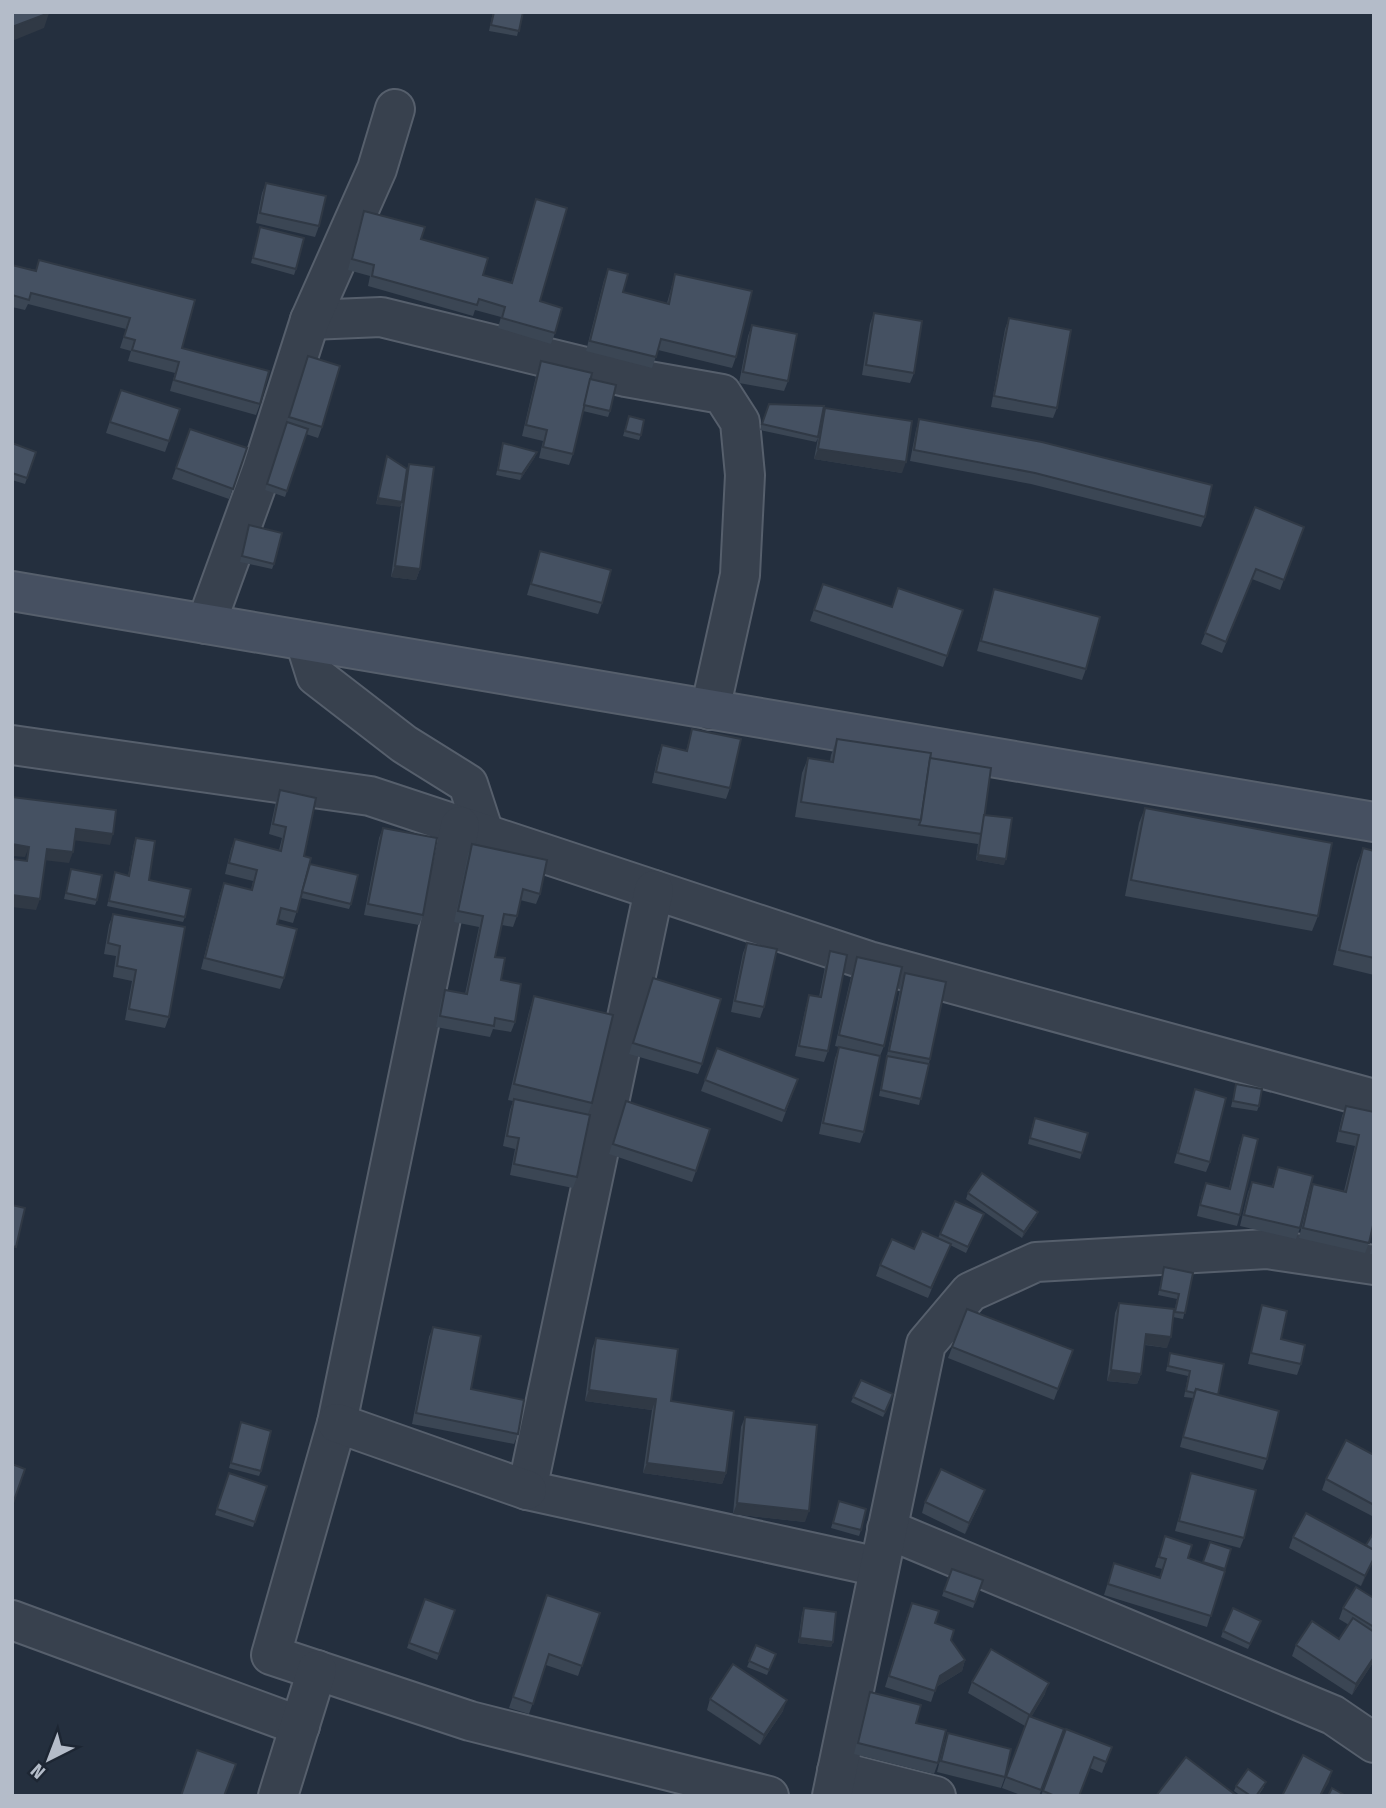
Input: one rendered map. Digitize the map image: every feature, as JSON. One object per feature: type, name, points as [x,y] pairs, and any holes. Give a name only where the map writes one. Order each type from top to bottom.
[{"type":"main road","points":[[12,591],[1374,822]]},
{"type":"street","points":[[206,624],[262,470],[310,320],[377,169],[395,109]]},
{"type":"street","points":[[310,320],[381,317],[626,377],[722,394],[740,422],[745,475],[740,575],[710,710]]},
{"type":"street","points":[[305,641],[316,676],[404,744],[468,784],[472,830],[337,1423],[271,1655],[470,1721],[769,1796]]},
{"type":"street","points":[[12,746],[370,796],[869,961],[1374,1099]]},
{"type":"street","points":[[527,1490],[654,890]]},
{"type":"street","points":[[936,1796],[834,1783],[926,1344],[970,1293],[1037,1262],[1267,1249],[1374,1265]]},
{"type":"street","points":[[337,1423],[527,1490],[879,1567]]},
{"type":"street","points":[[887,1528],[1333,1715],[1374,1743]]},
{"type":"street","points":[[12,1620],[300,1726]]},
{"type":"street","points":[[278,1796],[317,1671]]},
{"type":"building","points":[[12,12],[49,12],[49,13],[12,27]]},
{"type":"building","points":[[494,12],[523,12],[519,31],[491,25]]},
{"type":"building","points":[[266,183],[326,196],[319,226],[260,213]]},
{"type":"building","points":[[536,199],[567,208],[540,301],[562,308],[555,333],[502,318],[505,307],[479,299],[477,305],[372,276],[374,265],[352,259],[364,211],[425,227],[421,239],[488,258],[483,275],[512,283]]},
{"type":"building","points":[[260,227],[304,238],[296,269],[253,258]]},
{"type":"building","points":[[39,260],[195,300],[182,348],[269,371],[260,404],[174,380],[179,362],[132,350],[135,340],[124,337],[130,318],[31,293],[29,300],[12,295],[12,265],[36,271]]},
{"type":"building","points":[[608,269],[628,274],[623,292],[669,304],[675,274],[752,291],[736,357],[661,339],[656,357],[590,341]]},
{"type":"building","points":[[874,313],[922,321],[914,373],[866,365]]},
{"type":"building","points":[[1009,318],[1071,330],[1057,408],[994,396]]},
{"type":"building","points":[[752,325],[797,334],[788,381],[743,372]]},
{"type":"building","points":[[308,356],[340,366],[322,427],[289,417]]},
{"type":"building","points":[[541,361],[592,373],[573,454],[543,447],[547,430],[526,425]]},
{"type":"building","points":[[590,379],[616,385],[610,411],[584,405]]},
{"type":"building","points":[[121,390],[180,409],[169,441],[110,422]]},
{"type":"building","points":[[769,404],[824,406],[818,437],[762,424]]},
{"type":"building","points":[[825,408],[912,421],[906,462],[818,449]]},
{"type":"building","points":[[629,416],[644,420],[641,435],[625,431]]},
{"type":"building","points":[[919,419],[1042,442],[1212,485],[1205,517],[1035,473],[914,450]]},
{"type":"building","points":[[287,422],[308,429],[287,491],[267,484]]},
{"type":"building","points":[[190,429],[247,448],[233,489],[176,468]]},
{"type":"building","points":[[12,443],[36,452],[27,478],[12,473]]},
{"type":"building","points":[[503,443],[537,452],[522,474],[498,470]]},
{"type":"building","points":[[387,456],[407,469],[402,502],[378,498]]},
{"type":"building","points":[[409,464],[434,467],[420,569],[395,566]]},
{"type":"building","points":[[1255,507],[1304,527],[1284,580],[1256,569],[1226,642],[1205,633]]},
{"type":"building","points":[[249,525],[282,533],[274,564],[242,556]]},
{"type":"building","points":[[540,551],[611,570],[602,603],[531,584]]},
{"type":"building","points":[[823,584],[892,607],[898,588],[963,610],[947,656],[814,610]]},
{"type":"building","points":[[994,589],[1100,617],[1086,669],[981,641]]},
{"type":"building","points":[[692,729],[741,739],[730,788],[656,772],[662,745],[687,751]]},
{"type":"building","points":[[837,739],[931,753],[921,820],[801,802],[808,758],[833,762]]},
{"type":"building","points":[[930,758],[991,768],[982,834],[919,825]]},
{"type":"building","points":[[280,790],[316,798],[304,856],[311,858],[297,912],[281,908],[277,924],[297,929],[284,978],[205,958],[224,883],[252,890],[257,870],[229,863],[235,839],[281,851],[286,827],[273,824]]},
{"type":"building","points":[[12,797],[116,810],[113,834],[76,829],[73,852],[47,849],[40,899],[12,895],[12,859],[27,861],[29,847],[12,844]]},
{"type":"building","points":[[1145,808],[1332,843],[1318,916],[1131,880]]},
{"type":"building","points":[[984,815],[1012,818],[1006,859],[978,855]]},
{"type":"building","points":[[383,828],[437,838],[423,915],[368,904]]},
{"type":"building","points":[[136,838],[155,841],[149,880],[191,889],[185,917],[109,901],[115,872],[129,876]]},
{"type":"building","points":[[472,844],[547,860],[540,894],[523,889],[517,916],[504,914],[495,957],[505,958],[501,980],[521,984],[515,1022],[495,1018],[494,1026],[440,1016],[445,990],[467,994],[483,916],[458,911]]},
{"type":"building","points":[[1363,848],[1374,851],[1374,958],[1339,950]]},
{"type":"building","points":[[310,864],[358,875],[351,904],[302,892]]},
{"type":"building","points":[[71,869],[102,875],[97,900],[66,893]]},
{"type":"building","points":[[113,914],[185,927],[169,1017],[129,1009],[136,970],[117,966],[120,946],[108,943]]},
{"type":"building","points":[[747,943],[777,949],[764,1007],[735,1001]]},
{"type":"building","points":[[830,951],[847,955],[828,1051],[799,1046],[809,995],[821,997]]},
{"type":"building","points":[[857,957],[902,967],[884,1046],[839,1035]]},
{"type":"building","points":[[905,973],[946,982],[930,1059],[889,1051]]},
{"type":"building","points":[[653,978],[721,999],[702,1064],[633,1043]]},
{"type":"building","points":[[534,996],[613,1015],[592,1103],[514,1084]]},
{"type":"building","points":[[839,1047],[880,1056],[864,1132],[823,1123]]},
{"type":"building","points":[[717,1048],[798,1079],[785,1111],[705,1080]]},
{"type":"building","points":[[887,1056],[929,1064],[921,1099],[881,1090]]},
{"type":"building","points":[[1236,1084],[1262,1089],[1259,1106],[1233,1101]]},
{"type":"building","points":[[1195,1089],[1226,1098],[1210,1162],[1178,1153]]},
{"type":"building","points":[[514,1099],[590,1115],[577,1177],[514,1164],[519,1138],[507,1136]]},
{"type":"building","points":[[626,1101],[710,1129],[696,1171],[613,1144]]},
{"type":"building","points":[[1346,1106],[1374,1112],[1374,1221],[1369,1243],[1303,1228],[1313,1184],[1346,1192],[1359,1135],[1340,1131]]},
{"type":"building","points":[[1035,1118],[1088,1133],[1082,1153],[1030,1138]]},
{"type":"building","points":[[1243,1135],[1258,1139],[1240,1215],[1200,1205],[1206,1183],[1230,1189]]},
{"type":"building","points":[[1278,1167],[1313,1176],[1300,1228],[1244,1215],[1252,1182],[1273,1187]]},
{"type":"building","points":[[982,1173],[1038,1212],[1024,1232],[968,1193]]},
{"type":"building","points":[[955,1201],[984,1214],[968,1247],[940,1234]]},
{"type":"building","points":[[12,1205],[25,1208],[16,1247],[12,1246]]},
{"type":"building","points":[[922,1231],[951,1244],[931,1288],[880,1265],[892,1239],[914,1249]]},
{"type":"building","points":[[1164,1267],[1193,1273],[1185,1313],[1175,1312],[1179,1294],[1160,1290]]},
{"type":"building","points":[[1119,1303],[1174,1309],[1171,1337],[1146,1334],[1141,1374],[1111,1370]]},
{"type":"building","points":[[1262,1305],[1287,1311],[1281,1339],[1305,1345],[1301,1364],[1251,1353]]},
{"type":"building","points":[[967,1309],[1073,1350],[1058,1389],[952,1347]]},
{"type":"building","points":[[433,1327],[481,1336],[471,1389],[524,1400],[518,1434],[416,1413]]},
{"type":"building","points":[[596,1338],[678,1349],[671,1401],[734,1411],[726,1473],[647,1463],[656,1399],[589,1390]]},
{"type":"building","points":[[1170,1353],[1224,1364],[1218,1395],[1196,1389],[1195,1393],[1186,1391],[1190,1371],[1168,1366]]},
{"type":"building","points":[[861,1380],[893,1394],[885,1412],[853,1397]]},
{"type":"building","points":[[1196,1389],[1279,1411],[1267,1459],[1183,1437]]},
{"type":"building","points":[[745,1417],[817,1425],[809,1511],[737,1503]]},
{"type":"building","points":[[241,1422],[271,1431],[261,1471],[231,1463]]},
{"type":"building","points":[[1346,1440],[1374,1455],[1374,1505],[1326,1479]]},
{"type":"building","points":[[12,1464],[25,1469],[12,1506]]},
{"type":"building","points":[[941,1469],[985,1490],[969,1523],[925,1502]]},
{"type":"building","points":[[229,1473],[267,1486],[255,1522],[217,1509]]},
{"type":"building","points":[[1191,1473],[1256,1490],[1244,1538],[1179,1521]]},
{"type":"building","points":[[839,1501],[866,1509],[861,1530],[833,1523]]},
{"type":"building","points":[[1306,1513],[1374,1550],[1374,1558],[1365,1576],[1293,1537]]},
{"type":"building","points":[[1374,1532],[1374,1550],[1366,1545]]},
{"type":"building","points":[[1165,1536],[1192,1545],[1188,1558],[1225,1571],[1211,1616],[1108,1584],[1114,1563],[1160,1578],[1166,1559],[1159,1557]]},
{"type":"building","points":[[1210,1542],[1231,1549],[1225,1569],[1203,1562]]},
{"type":"building","points":[[952,1569],[983,1580],[975,1602],[944,1591]]},
{"type":"building","points":[[1356,1587],[1372,1597],[1374,1594],[1374,1627],[1343,1608]]},
{"type":"building","points":[[547,1595],[600,1613],[582,1666],[549,1654],[533,1704],[513,1697]]},
{"type":"building","points":[[425,1599],[455,1610],[439,1654],[409,1643]]},
{"type":"building","points":[[912,1603],[939,1611],[935,1623],[954,1630],[951,1640],[965,1660],[940,1676],[935,1691],[889,1676]]},
{"type":"building","points":[[804,1608],[836,1612],[833,1642],[800,1638]]},
{"type":"building","points":[[1233,1608],[1261,1621],[1250,1644],[1223,1631]]},
{"type":"building","points":[[1353,1618],[1374,1632],[1374,1657],[1356,1684],[1296,1645],[1312,1621],[1339,1639]]},
{"type":"building","points":[[756,1645],[776,1654],[769,1670],[749,1661]]},
{"type":"building","points":[[991,1649],[1049,1683],[1030,1715],[972,1682]]},
{"type":"building","points":[[733,1664],[787,1700],[764,1735],[710,1699]]},
{"type":"building","points":[[870,1692],[921,1705],[916,1723],[946,1730],[938,1763],[858,1743]]},
{"type":"building","points":[[1029,1716],[1064,1729],[1041,1790],[1006,1777]]},
{"type":"building","points":[[1066,1729],[1112,1747],[1106,1762],[1094,1757],[1079,1796],[1055,1796],[1043,1791]]},
{"type":"building","points":[[948,1733],[1011,1749],[1005,1777],[941,1761]]},
{"type":"building","points":[[197,1750],[236,1764],[224,1796],[181,1796]]},
{"type":"building","points":[[1303,1755],[1332,1771],[1320,1796],[1282,1796]]},
{"type":"building","points":[[1186,1757],[1237,1796],[1156,1796]]},
{"type":"building","points":[[1248,1769],[1266,1782],[1256,1796],[1251,1796],[1236,1786]]},
{"type":"building","points":[[1332,1788],[1346,1796],[1328,1796]]}]
